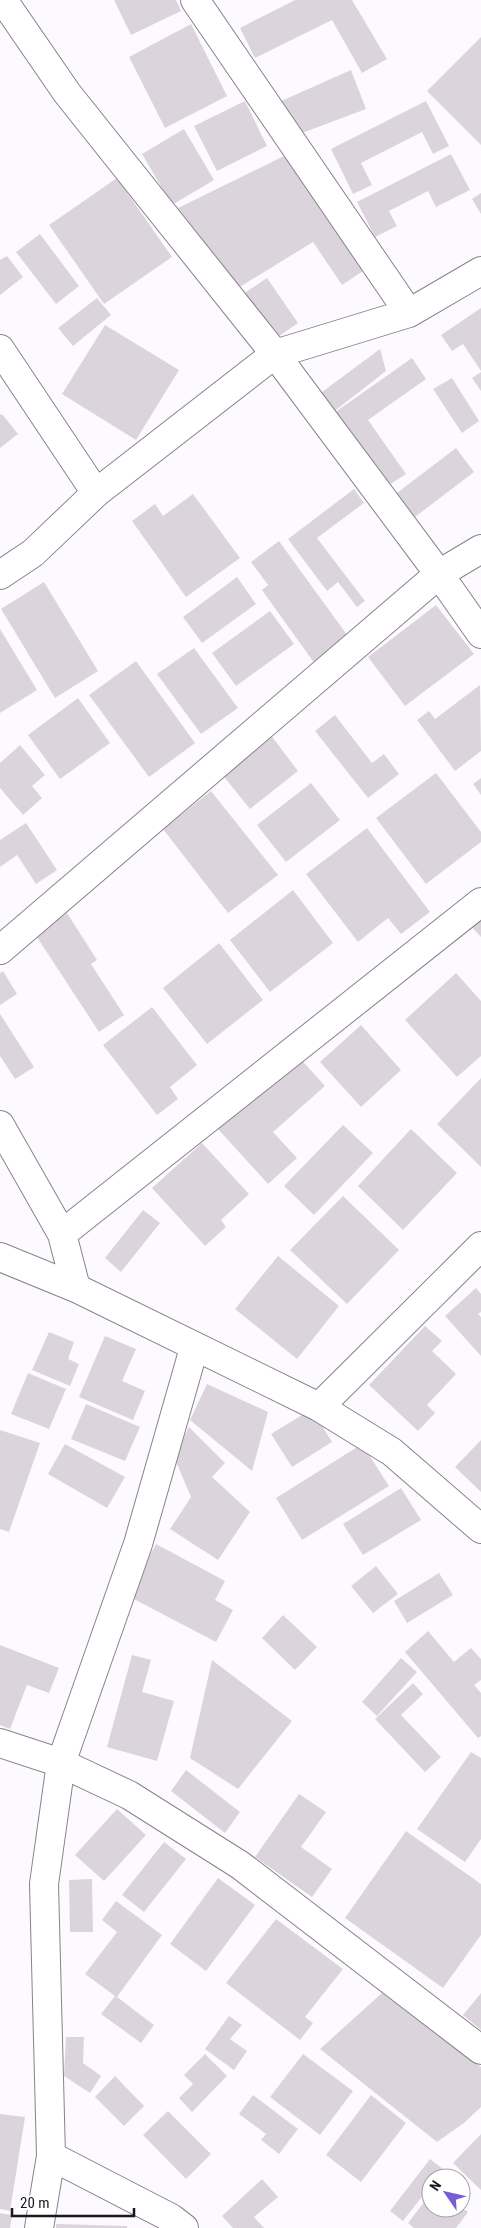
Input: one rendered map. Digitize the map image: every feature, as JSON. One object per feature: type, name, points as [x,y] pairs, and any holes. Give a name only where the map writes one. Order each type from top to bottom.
[{"type":"street","points":[[4,0],[67,93],[275,354],[439,574],[481,634]]},
{"type":"street","points":[[195,0],[408,313]]},
{"type":"street","points":[[0,574],[33,553],[96,493],[275,354],[408,313],[481,271]]},
{"type":"street","points":[[0,349],[96,493]]},
{"type":"street","points":[[0,950],[439,574],[481,549]]},
{"type":"street","points":[[62,1234],[481,902]]},
{"type":"street","points":[[0,1125],[62,1234],[76,1288]]},
{"type":"street","points":[[319,1408],[481,1246]]},
{"type":"street","points":[[0,1257],[76,1288],[194,1348],[319,1408],[392,1452],[481,1529]]},
{"type":"street","points":[[39,2228],[51,2156],[44,1884],[61,1763],[138,1544],[194,1348]]},
{"type":"street","points":[[0,1743],[61,1763],[129,1795],[240,1865],[481,2050]]},
{"type":"street","points":[[51,2156],[171,2218],[184,2228]]},
{"type":"building","points":[[114,0],[176,0],[181,11],[131,35]]},
{"type":"building","points":[[295,0],[352,0],[387,59],[362,73],[332,20],[255,58],[240,28]]},
{"type":"building","points":[[191,24],[227,96],[165,128],[129,57]]},
{"type":"building","points":[[481,37],[481,145],[427,91]]},
{"type":"building","points":[[351,70],[366,109],[302,133],[279,102]]},
{"type":"building","points":[[245,101],[267,146],[217,171],[194,126]]},
{"type":"building","points":[[426,101],[449,146],[433,154],[422,132],[361,163],[372,185],[353,194],[331,149]]},
{"type":"building","points":[[184,129],[214,180],[172,205],[142,154]]},
{"type":"building","points":[[451,154],[470,190],[436,207],[428,191],[389,211],[397,226],[375,237],[357,202]]},
{"type":"building","points":[[284,156],[363,271],[342,285],[313,242],[238,288],[178,208]]},
{"type":"building","points":[[117,178],[172,257],[104,304],[49,225]]},
{"type":"building","points":[[481,193],[481,214],[472,199]]},
{"type":"building","points":[[40,234],[79,286],[56,304],[16,252]]},
{"type":"building","points":[[7,256],[23,277],[0,295],[0,260]]},
{"type":"building","points":[[267,278],[298,323],[272,341],[240,296]]},
{"type":"building","points":[[97,298],[111,315],[73,346],[58,328]]},
{"type":"building","points":[[481,308],[481,371],[463,344],[452,351],[441,335]]},
{"type":"building","points":[[105,325],[179,370],[136,440],[62,394]]},
{"type":"building","points":[[380,349],[386,371],[332,413],[318,395]]},
{"type":"building","points":[[412,358],[426,379],[368,420],[406,474],[386,487],[334,413]]},
{"type":"building","points":[[481,372],[481,391],[472,378]]},
{"type":"building","points":[[452,378],[479,421],[462,433],[433,389]]},
{"type":"building","points":[[2,414],[18,434],[0,448],[0,415]]},
{"type":"building","points":[[456,448],[474,472],[415,517],[397,493]]},
{"type":"building","points":[[354,489],[364,503],[317,538],[365,601],[357,607],[338,582],[327,591],[288,539]]},
{"type":"building","points":[[193,494],[240,558],[186,597],[132,521],[155,504],[163,516]]},
{"type":"building","points":[[279,541],[350,639],[315,664],[262,590],[268,585],[251,562]]},
{"type":"building","points":[[237,577],[256,604],[202,643],[183,617]]},
{"type":"building","points":[[44,582],[98,671],[55,698],[1,609]]},
{"type":"building","points":[[436,605],[474,654],[405,706],[368,657]]},
{"type":"building","points":[[270,611],[294,644],[236,686],[212,653]]},
{"type":"building","points":[[0,629],[37,690],[0,713]]},
{"type":"building","points":[[194,648],[238,708],[201,734],[157,674]]},
{"type":"building","points":[[136,661],[195,743],[149,777],[89,695]]},
{"type":"building","points":[[480,685],[481,751],[455,771],[417,720],[429,711],[435,719]]},
{"type":"building","points":[[78,698],[110,743],[60,779],[28,735]]},
{"type":"building","points":[[335,715],[372,763],[384,754],[399,774],[368,798],[315,731]]},
{"type":"building","points":[[270,734],[298,771],[250,809],[221,773]]},
{"type":"building","points":[[20,745],[45,775],[32,786],[42,798],[23,815],[0,788],[0,763]]},
{"type":"building","points":[[436,773],[481,832],[481,842],[426,884],[376,818]]},
{"type":"building","points":[[481,778],[481,795],[473,784]]},
{"type":"building","points":[[311,783],[340,820],[286,862],[257,825]]},
{"type":"building","points":[[211,791],[278,875],[228,913],[163,829]]},
{"type":"building","points":[[26,823],[57,870],[36,884],[17,855],[0,867],[0,840]]},
{"type":"building","points":[[367,828],[430,912],[401,934],[388,918],[358,942],[306,874]]},
{"type":"building","points":[[293,890],[333,943],[270,992],[230,940]]},
{"type":"building","points":[[67,913],[97,960],[91,964],[124,1015],[99,1032],[35,934]]},
{"type":"building","points":[[481,915],[481,937],[470,925]]},
{"type":"building","points":[[219,943],[263,1000],[207,1044],[163,988]]},
{"type":"building","points":[[3,971],[17,994],[0,1005],[0,973]]},
{"type":"building","points":[[456,973],[481,1001],[481,1056],[457,1077],[405,1020]]},
{"type":"building","points":[[152,1007],[197,1065],[170,1087],[178,1099],[157,1115],[103,1045]]},
{"type":"building","points":[[0,1014],[34,1067],[15,1079],[0,1056]]},
{"type":"building","points":[[361,1025],[401,1070],[361,1107],[320,1062]]},
{"type":"building","points":[[298,1056],[325,1086],[273,1132],[297,1158],[268,1184],[218,1129]]},
{"type":"building","points":[[481,1078],[481,1167],[437,1124]]},
{"type":"building","points":[[343,1125],[373,1153],[314,1215],[284,1186]]},
{"type":"building","points":[[411,1129],[457,1173],[403,1230],[358,1186]]},
{"type":"building","points":[[202,1143],[249,1194],[221,1220],[226,1227],[205,1246],[152,1188]]},
{"type":"building","points":[[343,1196],[399,1250],[347,1304],[290,1250]]},
{"type":"building","points":[[143,1210],[160,1223],[121,1272],[105,1258]]},
{"type":"building","points":[[278,1256],[339,1306],[297,1359],[235,1309]]},
{"type":"building","points":[[476,1288],[481,1294],[481,1312],[478,1314],[481,1317],[481,1356],[445,1316]]},
{"type":"building","points":[[425,1326],[442,1341],[432,1351],[456,1374],[427,1405],[435,1413],[418,1431],[369,1385]]},
{"type":"building","points":[[49,1332],[74,1342],[68,1359],[79,1364],[70,1386],[32,1370]]},
{"type":"building","points":[[105,1336],[136,1349],[122,1381],[145,1391],[133,1420],[79,1397]]},
{"type":"building","points":[[28,1373],[66,1389],[49,1429],[11,1414]]},
{"type":"building","points":[[207,1384],[268,1412],[252,1471],[190,1420]]},
{"type":"building","points":[[86,1404],[140,1427],[125,1461],[71,1439]]},
{"type":"building","points":[[312,1409],[332,1442],[292,1467],[271,1434]]},
{"type":"building","points":[[189,1427],[225,1463],[212,1477],[250,1512],[218,1560],[170,1529],[191,1497],[174,1457]]},
{"type":"building","points":[[0,1430],[40,1443],[9,1532],[0,1529]]},
{"type":"building","points":[[481,1440],[481,1492],[455,1467]]},
{"type":"building","points":[[65,1444],[125,1477],[107,1508],[48,1474]]},
{"type":"building","points":[[362,1444],[389,1486],[302,1540],[276,1498]]},
{"type":"building","points":[[401,1488],[421,1520],[363,1555],[343,1524]]},
{"type":"building","points":[[156,1544],[225,1581],[215,1600],[233,1610],[216,1642],[128,1596]]},
{"type":"building","points":[[376,1566],[398,1594],[373,1613],[351,1586]]},
{"type":"building","points":[[439,1573],[453,1595],[407,1623],[394,1601]]},
{"type":"building","points":[[283,1615],[317,1647],[295,1670],[262,1638]]},
{"type":"building","points":[[428,1631],[454,1662],[471,1648],[481,1659],[481,1680],[474,1685],[481,1693],[481,1736],[478,1738],[405,1652]]},
{"type":"building","points":[[0,1645],[59,1668],[49,1693],[27,1685],[10,1729],[0,1725]]},
{"type":"building","points":[[132,1655],[151,1660],[142,1692],[174,1701],[157,1761],[107,1747]]},
{"type":"building","points":[[401,1658],[417,1672],[377,1716],[362,1702]]},
{"type":"building","points":[[212,1660],[292,1721],[238,1789],[190,1758]]},
{"type":"building","points":[[413,1683],[423,1694],[401,1715],[441,1757],[425,1772],[375,1719]]},
{"type":"building","points":[[471,1752],[481,1758],[481,1839],[465,1862],[417,1829]]},
{"type":"building","points":[[186,1770],[240,1812],[225,1833],[171,1791]]},
{"type":"building","points":[[299,1794],[326,1812],[301,1847],[332,1869],[312,1897],[255,1857]]},
{"type":"building","points":[[117,1809],[146,1835],[104,1881],[75,1855]]},
{"type":"building","points":[[406,1831],[481,1884],[481,1935],[443,1988],[345,1918]]},
{"type":"building","points":[[164,1842],[186,1859],[144,1912],[122,1895]]},
{"type":"building","points":[[218,1878],[255,1905],[206,1971],[170,1944]]},
{"type":"building","points":[[92,1879],[93,1932],[70,1932],[69,1880]]},
{"type":"building","points":[[116,1901],[162,1935],[117,1997],[154,2025],[141,2043],[101,2014],[115,1996],[85,1974],[117,1932],[102,1920]]},
{"type":"building","points":[[276,1919],[343,1969],[305,2017],[313,2023],[300,2040],[226,1983]]},
{"type":"building","points":[[382,1993],[481,2067],[481,2107],[464,2123],[437,2142],[320,2049]]},
{"type":"building","points":[[481,1993],[481,2030],[463,2015]]},
{"type":"building","points":[[229,2016],[242,2025],[230,2039],[247,2051],[234,2070],[205,2049]]},
{"type":"building","points":[[66,2037],[84,2037],[83,2063],[101,2076],[90,2093],[64,2076]]},
{"type":"building","points":[[205,2054],[227,2076],[192,2112],[179,2098],[193,2084],[184,2075]]},
{"type":"building","points":[[303,2054],[353,2091],[320,2135],[270,2097]]},
{"type":"building","points":[[115,2076],[144,2106],[124,2126],[95,2097]]},
{"type":"building","points":[[253,2095],[298,2129],[279,2154],[261,2140],[266,2134],[239,2114]]},
{"type":"building","points":[[371,2095],[406,2123],[361,2182],[326,2155]]},
{"type":"building","points":[[168,2111],[211,2154],[186,2179],[143,2135]]},
{"type":"building","points":[[0,2114],[25,2117],[10,2211],[0,2209]]},
{"type":"building","points":[[481,2134],[481,2190],[471,2180],[471,2168],[458,2168],[453,2163]]},
{"type":"building","points":[[430,2159],[442,2168],[423,2168]]},
{"type":"building","points":[[421,2171],[421,2198],[403,2221],[390,2211]]},
{"type":"building","points":[[262,2179],[278,2197],[254,2217],[264,2228],[233,2228],[222,2216]]},
{"type":"building","points":[[421,2206],[421,2218],[464,2218],[456,2228],[414,2228],[408,2223]]},
{"type":"building","points":[[0,2213],[12,2215],[10,2228],[0,2228]]},
{"type":"building","points":[[56,2224],[127,2226],[127,2228],[56,2228]]}]
